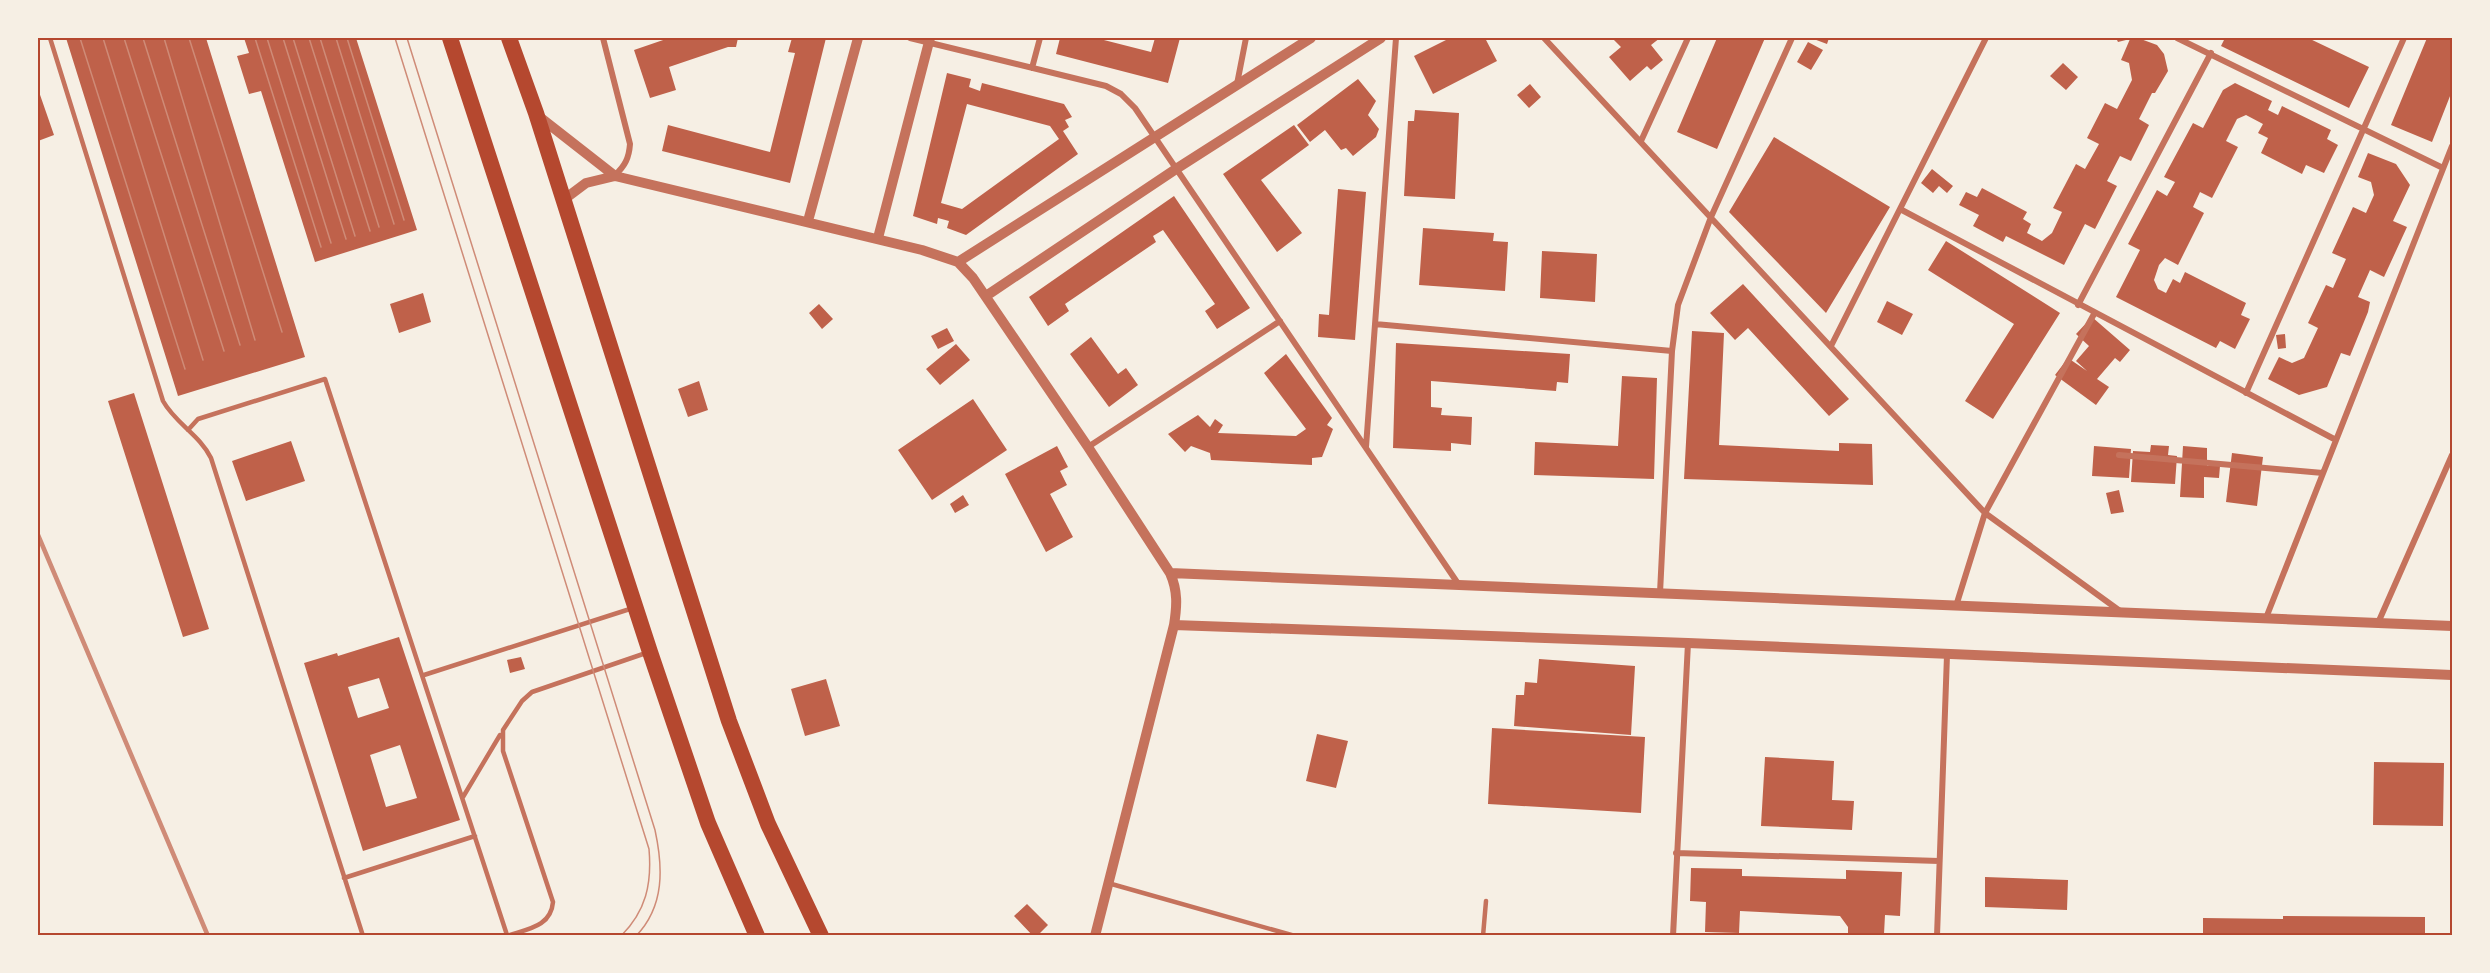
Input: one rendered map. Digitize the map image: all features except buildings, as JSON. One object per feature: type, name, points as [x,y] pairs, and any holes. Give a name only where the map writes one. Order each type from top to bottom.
[{"type":"highway","points":[[450,38],[635,607],[708,823],[757,936]]},
{"type":"highway","points":[[509,38],[536,113],[562,201],[729,721],[768,824],[821,936]]},
{"type":"street","points":[[562,201],[586,183],[615,176],[629,156],[630,144],[603,38]]},
{"type":"street","points":[[808,221],[858,38]]},
{"type":"street","points":[[910,38],[929,40],[1106,87],[1121,94],[1156,136],[1176,169],[1459,585]]},
{"type":"street","points":[[1032,68],[1040,38]]},
{"type":"street","points":[[1236,85],[1245,48],[1245,38]]},
{"type":"street","points":[[958,262],[1311,38]]},
{"type":"street","points":[[986,296],[1176,169],[1381,38]]},
{"type":"street","points":[[1366,448],[1396,38]]},
{"type":"street","points":[[1641,141],[1688,38]]},
{"type":"street","points":[[1660,593],[1672,351],[1678,305],[1711,217],[1792,38]]},
{"type":"street","points":[[1831,346],[1986,38]]},
{"type":"street","points":[[2177,38],[2443,168]]},
{"type":"street","points":[[2246,393],[2404,38]]},
{"type":"street","points":[[1549,39],[1985,513],[2123,613]]},
{"type":"street","points":[[878,238],[929,40]]},
{"type":"street","points":[[2078,305],[2211,53]]},
{"type":"street","points":[[536,113],[615,176],[878,238],[958,262],[986,296],[1088,447],[1170,573],[1176,587],[1174,625],[1095,936]]},
{"type":"street","points":[[2266,618],[2452,146]]},
{"type":"street","points":[[1900,209],[2094,314],[2336,440]]},
{"type":"street","points":[[1956,606],[1985,513],[2094,314]]},
{"type":"street","points":[[1088,447],[1280,321]]},
{"type":"street","points":[[1375,324],[1672,351]]},
{"type":"street","points":[[2119,455],[2323,473]]},
{"type":"street","points":[[2378,623],[2452,455]]},
{"type":"street","points":[[1170,573],[2452,626]]},
{"type":"street","points":[[1174,625],[1688,643],[2452,675]]},
{"type":"street","points":[[1673,936],[1688,643]]},
{"type":"street","points":[[1937,936],[1947,655]]},
{"type":"street","points":[[1677,853],[1939,861]]},
{"type":"lane","points":[[50,38],[163,400],[168,410],[206,448],[211,458],[363,936]]},
{"type":"lane","points":[[188,430],[198,419],[325,379],[420,673],[424,675],[507,935],[545,922],[550,916],[553,902],[503,751],[503,730]]},
{"type":"lane","points":[[424,675],[635,607]]},
{"type":"lane","points":[[463,797],[522,701],[532,692],[650,652]]},
{"type":"lane","points":[[344,878],[475,836]]},
{"type":"lane","points":[[1108,883],[1295,936]]},
{"type":"lane","points":[[1483,936],[1486,901]]},
{"type":"tram line","points":[[80,38],[185,369]]},
{"type":"tram line","points":[[103,38],[203,360]]},
{"type":"tram line","points":[[124,38],[224,351]]},
{"type":"tram line","points":[[143,38],[240,345]]},
{"type":"tram line","points":[[164,38],[255,340]]},
{"type":"tram line","points":[[189,38],[282,332]]},
{"type":"tram line","points":[[255,38],[321,247]]},
{"type":"tram line","points":[[267,38],[331,243]]},
{"type":"tram line","points":[[283,38],[346,239]]},
{"type":"tram line","points":[[293,38],[355,236]]},
{"type":"tram line","points":[[309,38],[370,231]]},
{"type":"tram line","points":[[320,38],[379,227]]},
{"type":"tram line","points":[[336,38],[394,224]]},
{"type":"tram line","points":[[347,38],[404,220]]},
{"type":"tram line","points":[[395,38],[649,849],[650,862],[646,896],[630,927],[621,936]]},
{"type":"tram line","points":[[407,38],[655,830],[660,872],[657,899],[652,912],[636,936]]},
{"type":"railway","points":[[38,535],[208,936]]}]
